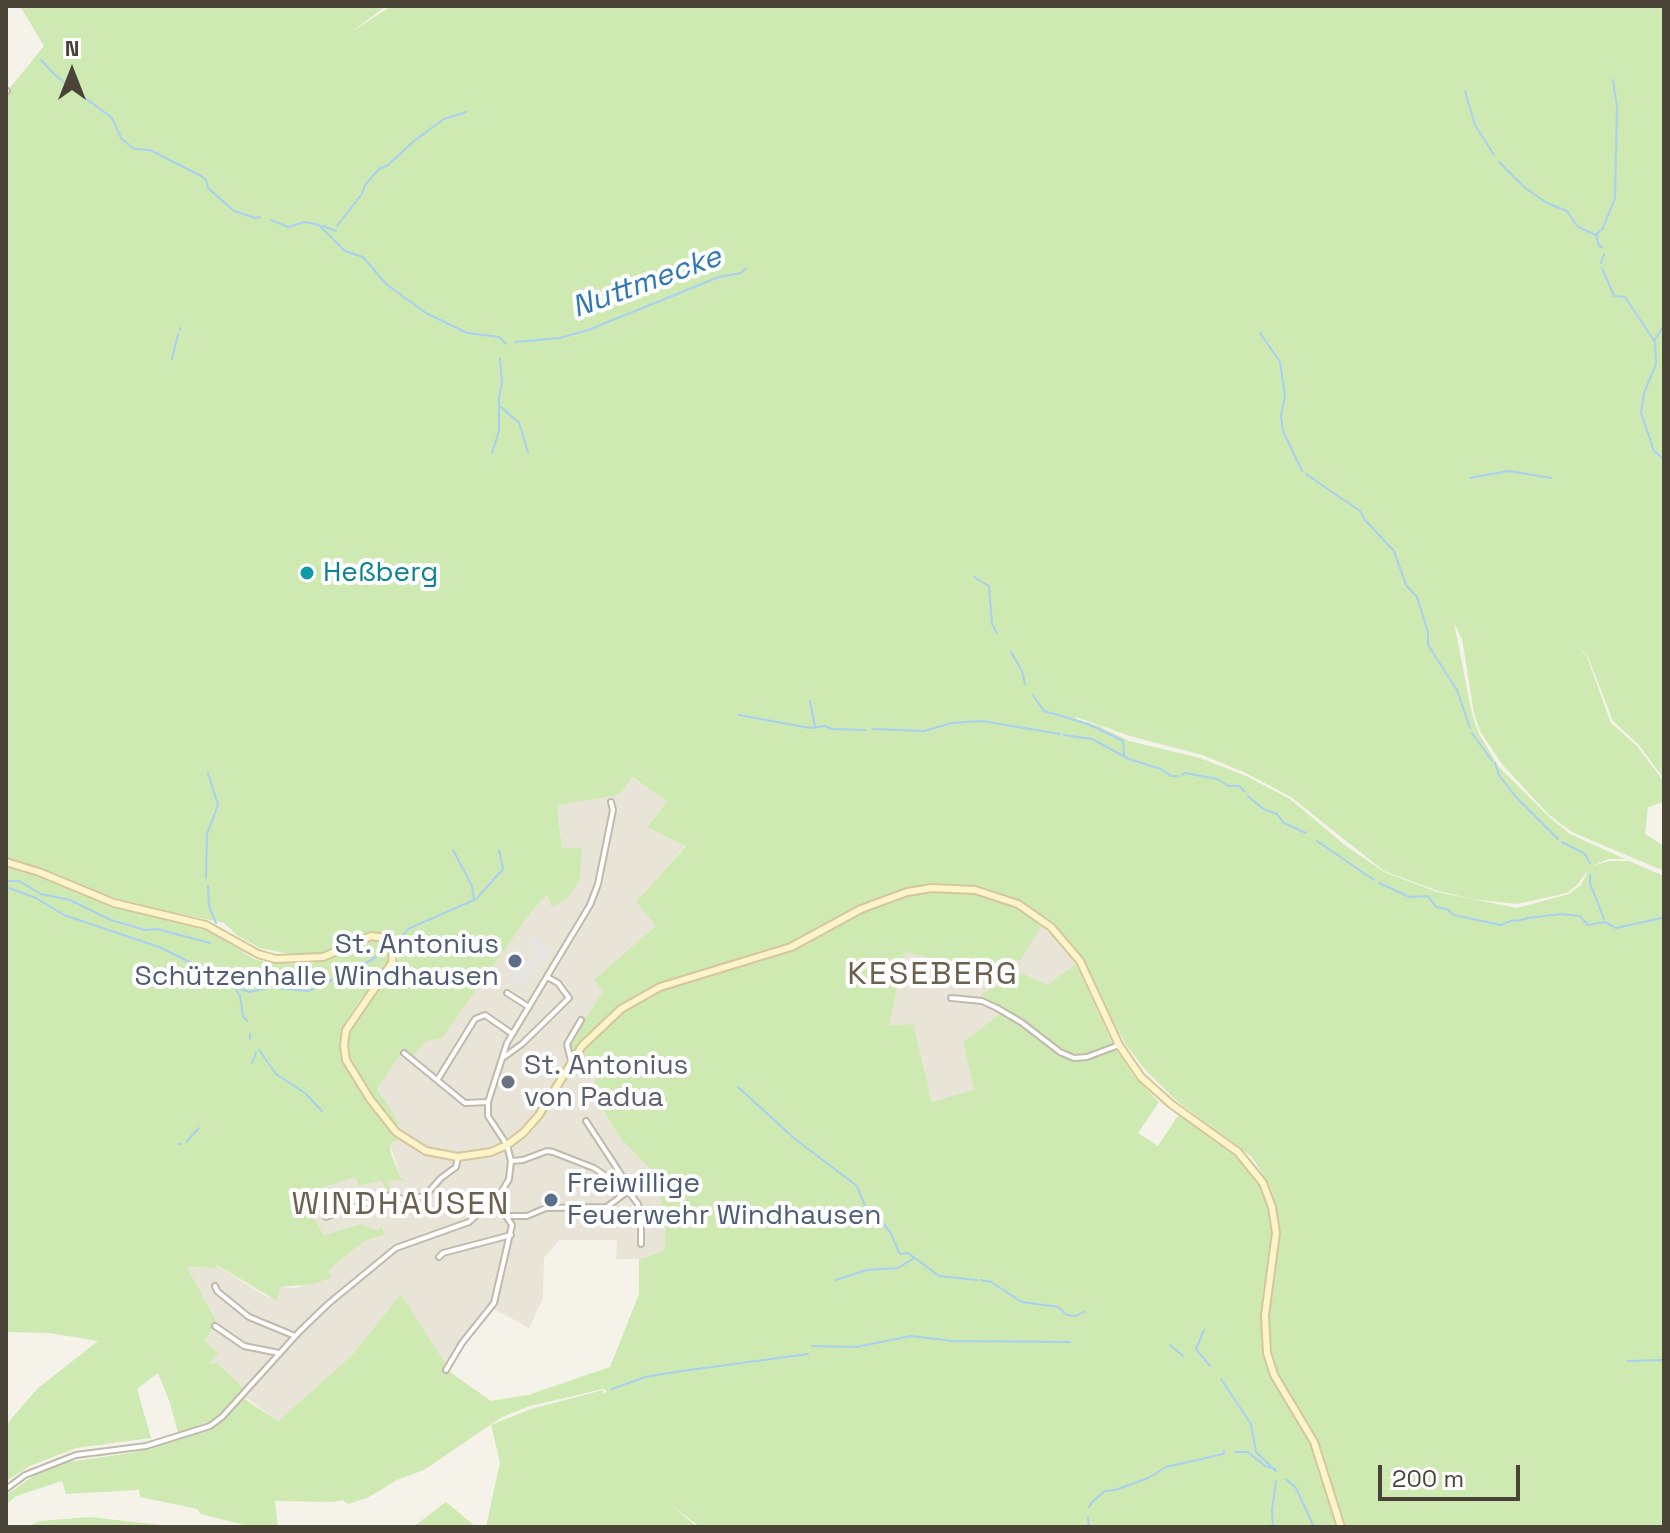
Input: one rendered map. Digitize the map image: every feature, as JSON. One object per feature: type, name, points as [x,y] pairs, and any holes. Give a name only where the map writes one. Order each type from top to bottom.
[{"type":"main road","points":[[6,862],[114,903],[206,925],[258,954],[276,959],[323,957],[371,936],[385,938],[393,949],[392,963],[346,1030],[346,1060],[370,1099],[396,1132],[426,1151],[458,1157],[483,1154],[507,1145],[531,1126],[582,1046],[621,1009],[660,987],[791,947],[878,901],[907,892],[932,888],[987,893],[1018,904],[1044,921],[1080,961],[1119,1045],[1133,1067],[1155,1091],[1226,1142],[1247,1161],[1263,1183],[1272,1207],[1276,1233],[1265,1323],[1270,1363],[1314,1442],[1341,1527]]},
{"type":"street","points":[[6,1489],[25,1475],[76,1455],[146,1446],[210,1426],[328,1304],[396,1248],[469,1222],[501,1193],[509,1179],[511,1161],[507,1145],[488,1116],[488,1102],[512,1034],[590,905],[598,884],[613,810],[611,802]]},
{"type":"street","points":[[502,1058],[522,1044],[569,998],[558,983],[547,977]]},
{"type":"street","points":[[507,993],[529,1007]]},
{"type":"street","points":[[951,998],[982,1001],[997,1008],[1060,1052],[1074,1058],[1087,1057],[1119,1045]]},
{"type":"street","points":[[438,1079],[475,1019],[485,1015],[512,1034]]},
{"type":"street","points":[[571,1061],[567,1044],[581,1020]]},
{"type":"street","points":[[404,1053],[465,1103],[488,1102]]},
{"type":"street","points":[[586,1121],[622,1176],[618,1184]]},
{"type":"street","points":[[511,1161],[547,1151],[594,1168],[628,1191],[638,1204],[641,1244]]},
{"type":"street","points":[[326,1217],[391,1195],[405,1200],[425,1196],[456,1167],[458,1157]]},
{"type":"street","points":[[506,1216],[527,1216],[546,1208],[607,1207],[628,1191]]},
{"type":"street","points":[[446,1370],[462,1343],[494,1303],[512,1225],[490,1203]]},
{"type":"street","points":[[439,1257],[443,1253],[511,1235]]},
{"type":"street","points":[[215,1286],[249,1317],[295,1336]]},
{"type":"street","points":[[215,1326],[244,1346],[279,1353]]},
{"type":"shaded area","points":[[631,777],[667,802],[647,827],[686,845],[636,902],[657,926],[595,980],[603,992],[574,1054],[600,1074],[603,1100],[600,1105],[621,1139],[653,1172],[666,1219],[664,1251],[639,1259],[616,1259],[617,1240],[559,1240],[544,1258],[543,1298],[529,1328],[494,1309],[446,1364],[401,1294],[351,1356],[278,1421],[241,1394],[242,1388],[208,1365],[205,1343],[216,1321],[186,1267],[215,1268],[216,1265],[269,1298],[280,1287],[296,1288],[331,1277],[327,1272],[354,1249],[367,1240],[386,1235],[382,1226],[378,1231],[361,1224],[324,1235],[316,1221],[296,1203],[321,1188],[356,1176],[381,1180],[388,1194],[393,1193],[387,1181],[407,1179],[401,1178],[390,1144],[399,1140],[425,1153],[395,1127],[399,1122],[377,1089],[403,1050],[447,1029],[547,893],[552,907],[567,898],[579,880],[582,849],[562,848],[557,805],[619,795]]},
{"type":"shaded area","name":"KESEBERG","points":[[1043,923],[1076,964],[1047,985],[981,995],[1006,1009],[963,1042],[974,1091],[932,1103],[913,1024],[888,1026],[905,951],[964,966],[1020,960]]},
{"type":"shaded area","points":[[535,938],[551,951],[519,989],[508,980],[535,951],[527,943]]},
{"type":"green space","points":[[20,6],[386,6],[350,33],[391,6],[1664,6],[1664,779],[1638,744],[1613,721],[1588,657],[1575,641],[1587,657],[1611,723],[1637,746],[1664,782],[1664,802],[1648,807],[1645,834],[1664,846],[1664,871],[1572,832],[1549,815],[1502,764],[1480,731],[1474,713],[1462,639],[1454,623],[1472,714],[1479,734],[1499,767],[1549,817],[1570,834],[1625,859],[1609,859],[1590,867],[1609,861],[1629,861],[1664,876],[1664,1527],[700,1527],[670,1504],[697,1527],[486,1527],[500,1462],[491,1425],[531,1409],[603,1390],[603,1394],[607,1391],[603,1389],[530,1406],[502,1417],[424,1470],[397,1480],[367,1498],[348,1504],[343,1500],[275,1501],[278,1527],[252,1527],[201,1514],[197,1509],[140,1497],[139,1490],[66,1494],[62,1481],[16,1496],[6,1505],[6,1495],[35,1475],[63,1463],[136,1452],[210,1430],[224,1420],[243,1398],[278,1421],[351,1356],[401,1294],[447,1370],[491,1401],[528,1395],[610,1367],[639,1294],[639,1259],[664,1251],[666,1219],[653,1172],[621,1139],[600,1105],[602,1100],[589,1089],[600,1074],[574,1054],[569,1043],[603,992],[594,980],[656,926],[636,902],[686,846],[647,827],[667,802],[632,777],[619,795],[557,805],[562,848],[582,848],[580,880],[567,898],[552,908],[547,894],[531,912],[442,1038],[426,1041],[412,1057],[403,1051],[377,1089],[399,1122],[395,1127],[358,1076],[350,1060],[348,1041],[353,1024],[399,958],[400,949],[390,936],[374,931],[323,953],[294,955],[260,948],[238,936],[224,923],[130,903],[54,873],[6,859],[6,88],[9,89],[44,46]],"holes":[[[1076,717],[1130,736],[1202,755],[1246,773],[1291,797],[1384,871],[1438,891],[1517,904],[1567,893],[1589,869],[1581,885],[1569,894],[1517,908],[1437,892],[1384,872],[1346,846],[1290,799],[1246,776],[1200,758],[1129,741]],[[1043,923],[1052,923],[1074,948],[1126,1045],[1147,1072],[1177,1101],[1252,1157],[1271,1188],[1280,1241],[1277,1243],[1266,1197],[1258,1183],[1245,1165],[1222,1145],[1179,1114],[1158,1146],[1138,1133],[1159,1102],[1133,1075],[1113,1045],[1076,964],[1047,985],[1022,973],[980,995],[1006,1009],[963,1042],[974,1090],[932,1102],[913,1024],[889,1025],[905,952],[964,966],[1021,960]]]},
{"type":"green space","points":[[6,866],[25,870],[100,902],[208,930],[254,959],[271,963],[309,964],[337,956],[367,942],[378,940],[386,944],[390,954],[386,968],[344,1025],[340,1044],[345,1067],[399,1140],[390,1144],[391,1154],[401,1178],[407,1180],[387,1181],[393,1194],[388,1194],[381,1180],[359,1186],[355,1177],[321,1188],[296,1203],[316,1221],[324,1235],[361,1224],[378,1231],[381,1226],[386,1235],[367,1240],[354,1249],[328,1271],[332,1277],[315,1284],[280,1287],[277,1301],[217,1265],[215,1268],[187,1267],[216,1321],[205,1342],[218,1353],[209,1364],[217,1363],[243,1388],[223,1417],[178,1433],[158,1373],[137,1389],[151,1438],[76,1448],[30,1466],[6,1481],[6,1425],[38,1388],[98,1341],[49,1333],[6,1332]]},
{"type":"green space","points":[[446,1502],[476,1527],[413,1527]]},
{"type":"green space","points":[[90,1517],[178,1527],[28,1527],[39,1521]]},
{"type":"waterway","name":"Nuttmecke","points":[[41,60],[56,76],[112,118],[121,138],[134,149],[150,150],[201,176],[208,188],[234,211],[260,217]]},
{"type":"waterway","points":[[1596,235],[1603,228],[1615,198],[1617,107],[1613,80]]},
{"type":"waterway","points":[[1465,91],[1475,125],[1494,155]]},
{"type":"waterway","points":[[337,226],[379,169],[444,119],[466,112]]},
{"type":"waterway","points":[[1499,162],[1525,188],[1547,203],[1567,211],[1578,227],[1596,235],[1602,247]]},
{"type":"waterway","name":"Nuttmecke","points":[[271,220],[288,227],[305,222],[319,225],[345,251],[363,257],[386,284],[426,313],[467,333],[499,337],[506,344]]},
{"type":"waterway","points":[[323,226],[336,231]]},
{"type":"waterway","points":[[1601,263],[1604,254]]},
{"type":"waterway","name":"Nuttmecke","points":[[515,342],[560,338],[588,330],[719,277],[741,273],[746,268]]},
{"type":"waterway","points":[[1602,268],[1614,296],[1625,297],[1655,342],[1656,364],[1644,393],[1641,413],[1654,451],[1664,459]]},
{"type":"waterway","points":[[1655,340],[1664,325]]},
{"type":"waterway","points":[[1260,333],[1280,362],[1285,396],[1281,416],[1283,431],[1302,471]]},
{"type":"waterway","points":[[172,359],[178,334]]},
{"type":"waterway","points":[[492,453],[499,431],[500,358]]},
{"type":"waterway","points":[[501,407],[519,423],[528,452]]},
{"type":"waterway","points":[[1470,478],[1509,471],[1551,478]]},
{"type":"waterway","points":[[1306,474],[1360,511],[1394,551],[1406,585],[1417,597],[1428,632],[1428,645],[1457,690],[1470,728]]},
{"type":"waterway","points":[[974,577],[989,586],[992,624],[997,633]]},
{"type":"waterway","points":[[1011,652],[1022,671],[1025,684]]},
{"type":"waterway","points":[[1033,695],[1044,711],[1088,724],[1123,741],[1124,755]]},
{"type":"waterway","points":[[810,701],[815,727]]},
{"type":"waterway","points":[[739,715],[810,728],[825,726],[865,730]]},
{"type":"waterway","points":[[873,729],[924,731],[952,723],[982,721],[1060,734]]},
{"type":"waterway","points":[[1472,733],[1492,761]]},
{"type":"waterway","points":[[1064,735],[1092,739],[1129,759],[1178,776]]},
{"type":"waterway","points":[[1495,763],[1499,775],[1515,796],[1558,839]]},
{"type":"waterway","points":[[206,878],[207,834],[218,805],[208,773]]},
{"type":"waterway","points":[[1182,775],[1217,779],[1229,786],[1239,786],[1244,791]]},
{"type":"waterway","points":[[1248,796],[1263,809],[1277,814],[1284,823],[1306,833]]},
{"type":"waterway","points":[[1317,841],[1374,880]]},
{"type":"waterway","points":[[1562,842],[1585,854],[1590,863]]},
{"type":"waterway","points":[[453,850],[472,886],[474,900]]},
{"type":"waterway","points":[[398,942],[408,929],[476,899],[503,869],[499,850]]},
{"type":"waterway","points":[[1590,875],[1590,883],[1604,919]]},
{"type":"waterway","points":[[6,881],[19,881],[41,894],[70,900],[111,920],[210,943]]},
{"type":"waterway","points":[[1379,883],[1410,897],[1428,896],[1436,907],[1447,909],[1454,915],[1501,925],[1513,920],[1562,914],[1580,916],[1588,925],[1605,922],[1616,928],[1664,916]]},
{"type":"waterway","points":[[208,886],[209,906],[216,923]]},
{"type":"waterway","points":[[6,887],[36,898],[64,915],[159,947],[226,977],[240,996],[243,1016],[247,1021]]},
{"type":"waterway","points":[[275,988],[307,991],[316,988],[375,958],[378,953]]},
{"type":"waterway","points":[[235,987],[249,992],[268,988]]},
{"type":"waterway","points":[[250,1034],[250,1039]]},
{"type":"waterway","points":[[259,1050],[276,1074],[305,1093],[322,1111]]},
{"type":"waterway","points":[[252,1063],[256,1053]]},
{"type":"waterway","points":[[738,1087],[795,1139],[857,1186],[866,1208],[873,1211],[890,1232],[900,1254],[908,1253],[939,1276],[977,1280]]},
{"type":"waterway","points":[[186,1142],[199,1128]]},
{"type":"waterway","points":[[836,1280],[867,1270],[898,1268],[914,1258]]},
{"type":"waterway","points":[[981,1280],[991,1282],[1022,1302],[1058,1307],[1067,1315],[1076,1316],[1085,1311]]},
{"type":"waterway","points":[[1204,1330],[1196,1349],[1210,1366]]},
{"type":"waterway","points":[[812,1346],[856,1347],[911,1336],[953,1341],[1070,1342]]},
{"type":"waterway","points":[[1170,1345],[1183,1356]]},
{"type":"waterway","points":[[612,1389],[645,1377],[808,1354]]},
{"type":"waterway","points":[[1628,1361],[1664,1360]]},
{"type":"waterway","points":[[1221,1379],[1251,1424],[1256,1452],[1276,1471]]},
{"type":"waterway","points":[[1089,1507],[1105,1491],[1148,1478],[1166,1467],[1223,1454],[1224,1451]]},
{"type":"waterway","points":[[1235,1452],[1248,1452],[1265,1466],[1275,1469]]},
{"type":"waterway","points":[[1286,1479],[1296,1488],[1314,1527]]},
{"type":"waterway","points":[[1273,1527],[1276,1481]]},
{"type":"waterway","points":[[1088,1517],[1089,1527]]},
{"type":"place","name":"Heßberg","points":[[307,573]]},
{"type":"place","name":"St. Antonius Schützenhalle Windhausen","points":[[515,961]]},
{"type":"place","name":"St. Antonius von Padua","points":[[508,1082]]},
{"type":"place","name":"Freiwillige Feuerwehr Windhausen","points":[[551,1200]]},
{"type":"district","name":"KESEBERG","points":[[933,975]]},
{"type":"district","name":"WINDHAUSEN","points":[[401,1205]]}]
